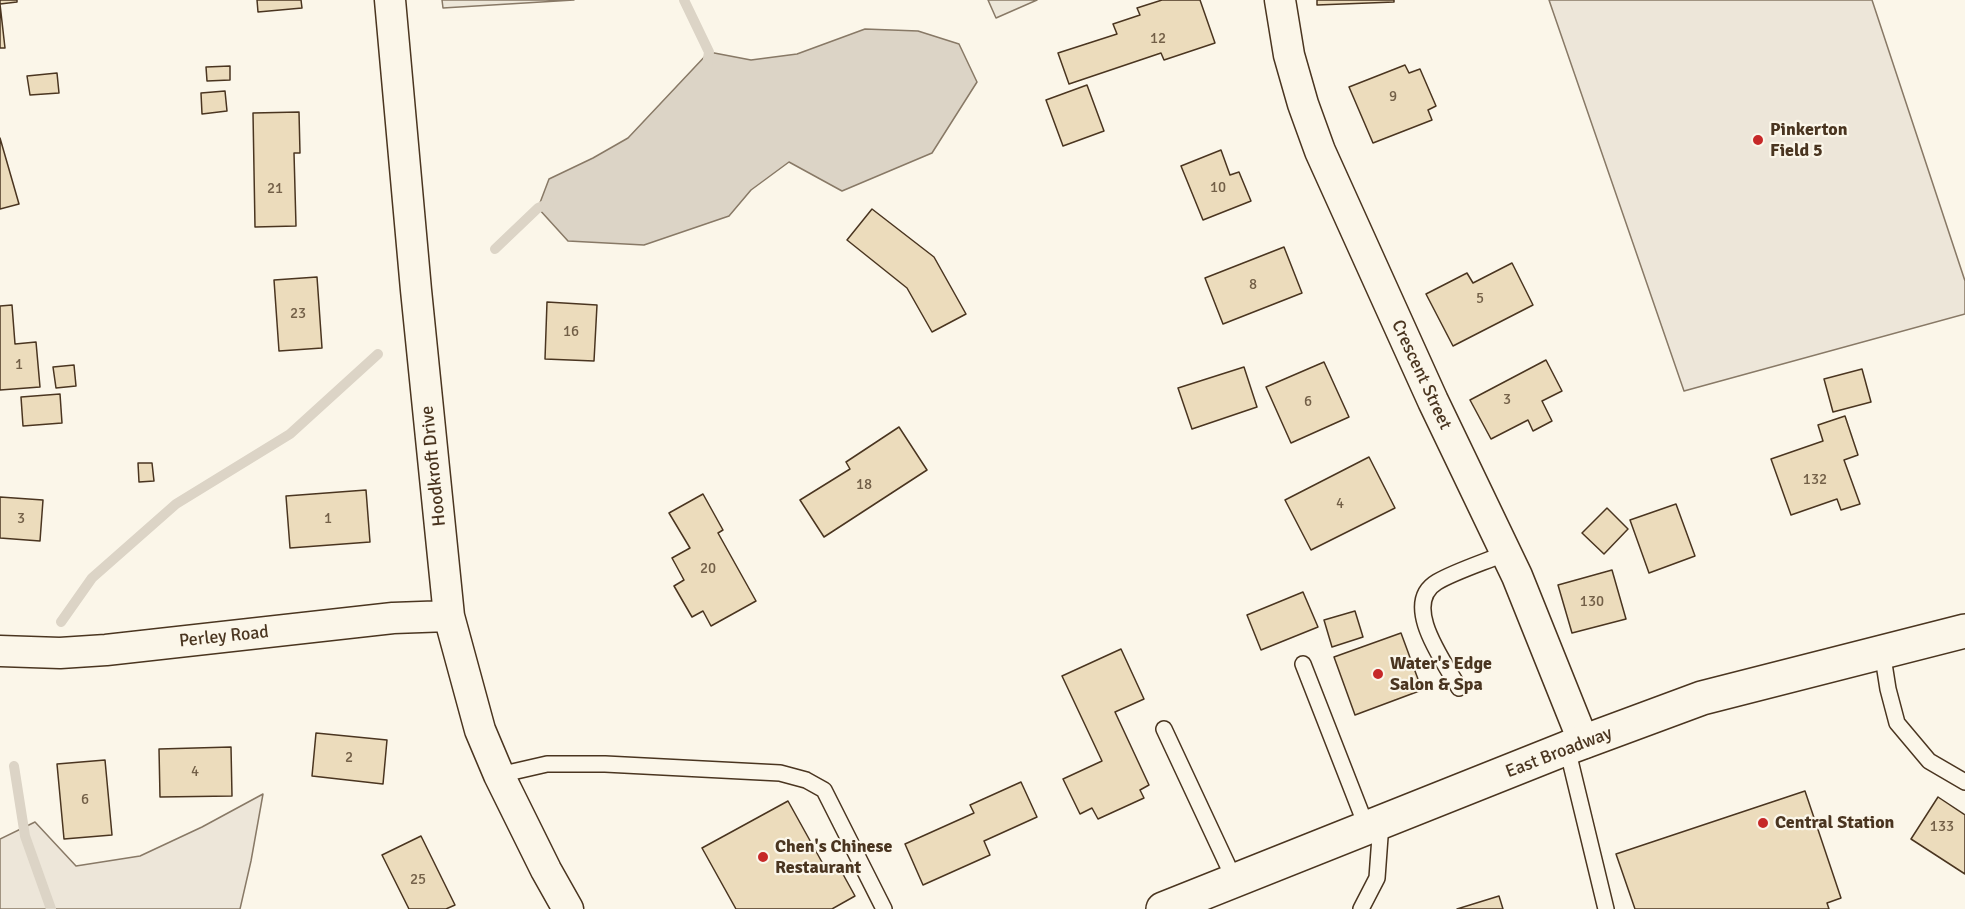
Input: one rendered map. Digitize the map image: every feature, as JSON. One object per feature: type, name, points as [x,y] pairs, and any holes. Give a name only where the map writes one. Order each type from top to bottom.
[{"type":"main road","name":"East Broadway","points":[[1163,909],[1702,698],[1965,631]]},
{"type":"street","name":"Hoodkroft Drive","points":[[390,0],[448,616],[480,730],[546,870],[568,909]]},
{"type":"street","name":"Crescent Street","points":[[1280,0],[1289,55],[1320,151],[1428,390],[1506,553],[1576,746]]},
{"type":"street","name":"Perley Road","points":[[0,651],[60,653],[106,650],[393,618],[448,616]]},
{"type":"lane","points":[[1459,688],[1428,632],[1422,613],[1426,595],[1436,582],[1506,553]]},
{"type":"lane","points":[[1882,651],[1897,723],[1929,761],[1965,782]]},
{"type":"lane","points":[[1303,664],[1374,826],[1377,878],[1361,909]]},
{"type":"lane","points":[[1164,729],[1234,881]]},
{"type":"lane","points":[[1576,746],[1606,909]]},
{"type":"lane","points":[[499,774],[547,764],[605,764],[780,773],[806,780],[824,790],[884,909]]},
{"type":"shaded area","points":[[442,0],[574,0],[443,8]]},
{"type":"shaded area","points":[[988,0],[1037,0],[996,18]]},
{"type":"shaded area","name":"Pinkerton Field 5","points":[[1549,0],[1872,0],[1965,281],[1965,314],[1684,391]]},
{"type":"shaded area","points":[[865,29],[918,31],[959,44],[977,82],[932,153],[842,191],[789,162],[751,190],[729,216],[644,245],[568,241],[538,208],[549,179],[628,138],[709,52],[751,60],[797,54]]},
{"type":"shaded area","points":[[263,794],[240,909],[0,909],[0,839],[35,822],[76,866],[140,856],[202,827]]},
{"type":"building","points":[[0,0],[17,0],[17,2],[0,4]]},
{"type":"building","points":[[257,0],[301,0],[302,8],[258,12]]},
{"type":"building","points":[[1162,0],[1200,0],[1215,43],[1164,60],[1161,53],[1069,84],[1058,53],[1117,34],[1113,24],[1140,15],[1137,8]]},
{"type":"building","points":[[1317,0],[1394,0],[1394,2],[1317,5]]},
{"type":"building","points":[[0,4],[5,48],[0,48]]},
{"type":"building","points":[[1405,65],[1409,73],[1420,69],[1436,106],[1428,110],[1432,120],[1373,143],[1349,87]]},
{"type":"building","points":[[230,66],[230,80],[207,81],[206,67]]},
{"type":"building","points":[[57,73],[59,93],[30,95],[27,76]]},
{"type":"building","points":[[1087,85],[1104,131],[1063,146],[1046,100]]},
{"type":"building","points":[[225,91],[227,111],[202,114],[201,93]]},
{"type":"building","points":[[299,112],[300,153],[294,153],[296,226],[255,227],[253,113]]},
{"type":"building","points":[[0,138],[19,204],[0,209]]},
{"type":"building","points":[[1221,150],[1230,175],[1239,172],[1251,201],[1203,220],[1181,166]]},
{"type":"building","points":[[872,209],[934,257],[966,314],[932,332],[907,288],[847,240]]},
{"type":"building","points":[[1284,247],[1302,293],[1223,324],[1205,278]]},
{"type":"building","points":[[1512,263],[1533,305],[1453,346],[1426,294],[1467,273],[1473,283]]},
{"type":"building","points":[[317,277],[322,348],[279,351],[274,280]]},
{"type":"building","points":[[547,302],[597,305],[594,361],[545,359]]},
{"type":"building","points":[[12,305],[15,344],[36,342],[40,387],[0,390],[0,306]]},
{"type":"building","points":[[1546,360],[1562,391],[1542,401],[1552,421],[1533,431],[1528,420],[1491,439],[1470,400]]},
{"type":"building","points":[[1324,362],[1349,417],[1291,443],[1266,387]]},
{"type":"building","points":[[74,365],[76,386],[56,388],[53,367]]},
{"type":"building","points":[[1244,367],[1257,407],[1192,429],[1178,388]]},
{"type":"building","points":[[1862,369],[1871,402],[1833,412],[1824,379]]},
{"type":"building","points":[[60,394],[62,423],[23,426],[21,397]]},
{"type":"building","points":[[1845,416],[1858,455],[1844,460],[1860,504],[1841,510],[1837,499],[1791,515],[1771,459],[1823,441],[1818,425]]},
{"type":"building","points":[[899,427],[927,470],[824,537],[800,500],[850,469],[846,462]]},
{"type":"building","points":[[1369,457],[1395,508],[1311,550],[1285,500]]},
{"type":"building","points":[[138,463],[152,463],[154,481],[139,482]]},
{"type":"building","points":[[366,490],[370,542],[290,548],[286,496]]},
{"type":"building","points":[[703,494],[723,530],[718,533],[756,601],[711,626],[703,611],[692,617],[674,586],[684,580],[672,558],[690,548],[669,513]]},
{"type":"building","points":[[0,497],[43,500],[40,541],[0,538]]},
{"type":"building","points":[[1676,504],[1695,556],[1649,573],[1630,520]]},
{"type":"building","points":[[1607,508],[1628,529],[1604,554],[1582,533]]},
{"type":"building","points":[[1612,570],[1626,619],[1572,633],[1558,585]]},
{"type":"building","points":[[1303,592],[1318,627],[1261,650],[1247,615]]},
{"type":"building","points":[[1355,611],[1363,637],[1332,647],[1324,620]]},
{"type":"building","name":"Water's Edge Salon & Spa","points":[[1401,633],[1422,690],[1355,715],[1334,657]]},
{"type":"building","points":[[1121,649],[1144,699],[1115,712],[1149,785],[1140,790],[1144,798],[1098,819],[1092,808],[1080,814],[1063,779],[1102,761],[1062,676]]},
{"type":"building","points":[[316,733],[387,740],[383,784],[312,776]]},
{"type":"building","points":[[231,747],[232,796],[160,797],[159,749]]},
{"type":"building","points":[[105,760],[112,835],[64,839],[57,764]]},
{"type":"building","points":[[1021,782],[1037,817],[984,841],[990,855],[923,885],[905,844],[974,813],[970,805]]},
{"type":"building","name":"Central Station","points":[[1805,791],[1841,898],[1827,903],[1829,909],[1635,909],[1616,854]]},
{"type":"building","points":[[1938,797],[1965,815],[1965,874],[1911,839]]},
{"type":"building","name":"Chen's Chinese Restaurant","points":[[788,801],[828,873],[839,867],[855,896],[832,909],[736,909],[702,848]]},
{"type":"building","points":[[421,836],[455,905],[446,909],[409,909],[382,855]]},
{"type":"building","points":[[1499,896],[1503,909],[1457,909]]},
{"type":"waterway","points":[[684,0],[709,52],[707,66]]},
{"type":"waterway","points":[[495,249],[538,208],[549,203]]},
{"type":"waterway","points":[[61,622],[92,578],[176,504],[290,434],[378,354]]},
{"type":"waterway","points":[[14,766],[25,836],[51,909]]},
{"type":"place","name":"Pinkerton Field 5","points":[[1758,140]]},
{"type":"place","name":"Water's Edge Salon & Spa","points":[[1378,674]]},
{"type":"place","name":"Central Station","points":[[1763,823]]},
{"type":"place","name":"Chen's Chinese Restaurant","points":[[763,857]]}]
